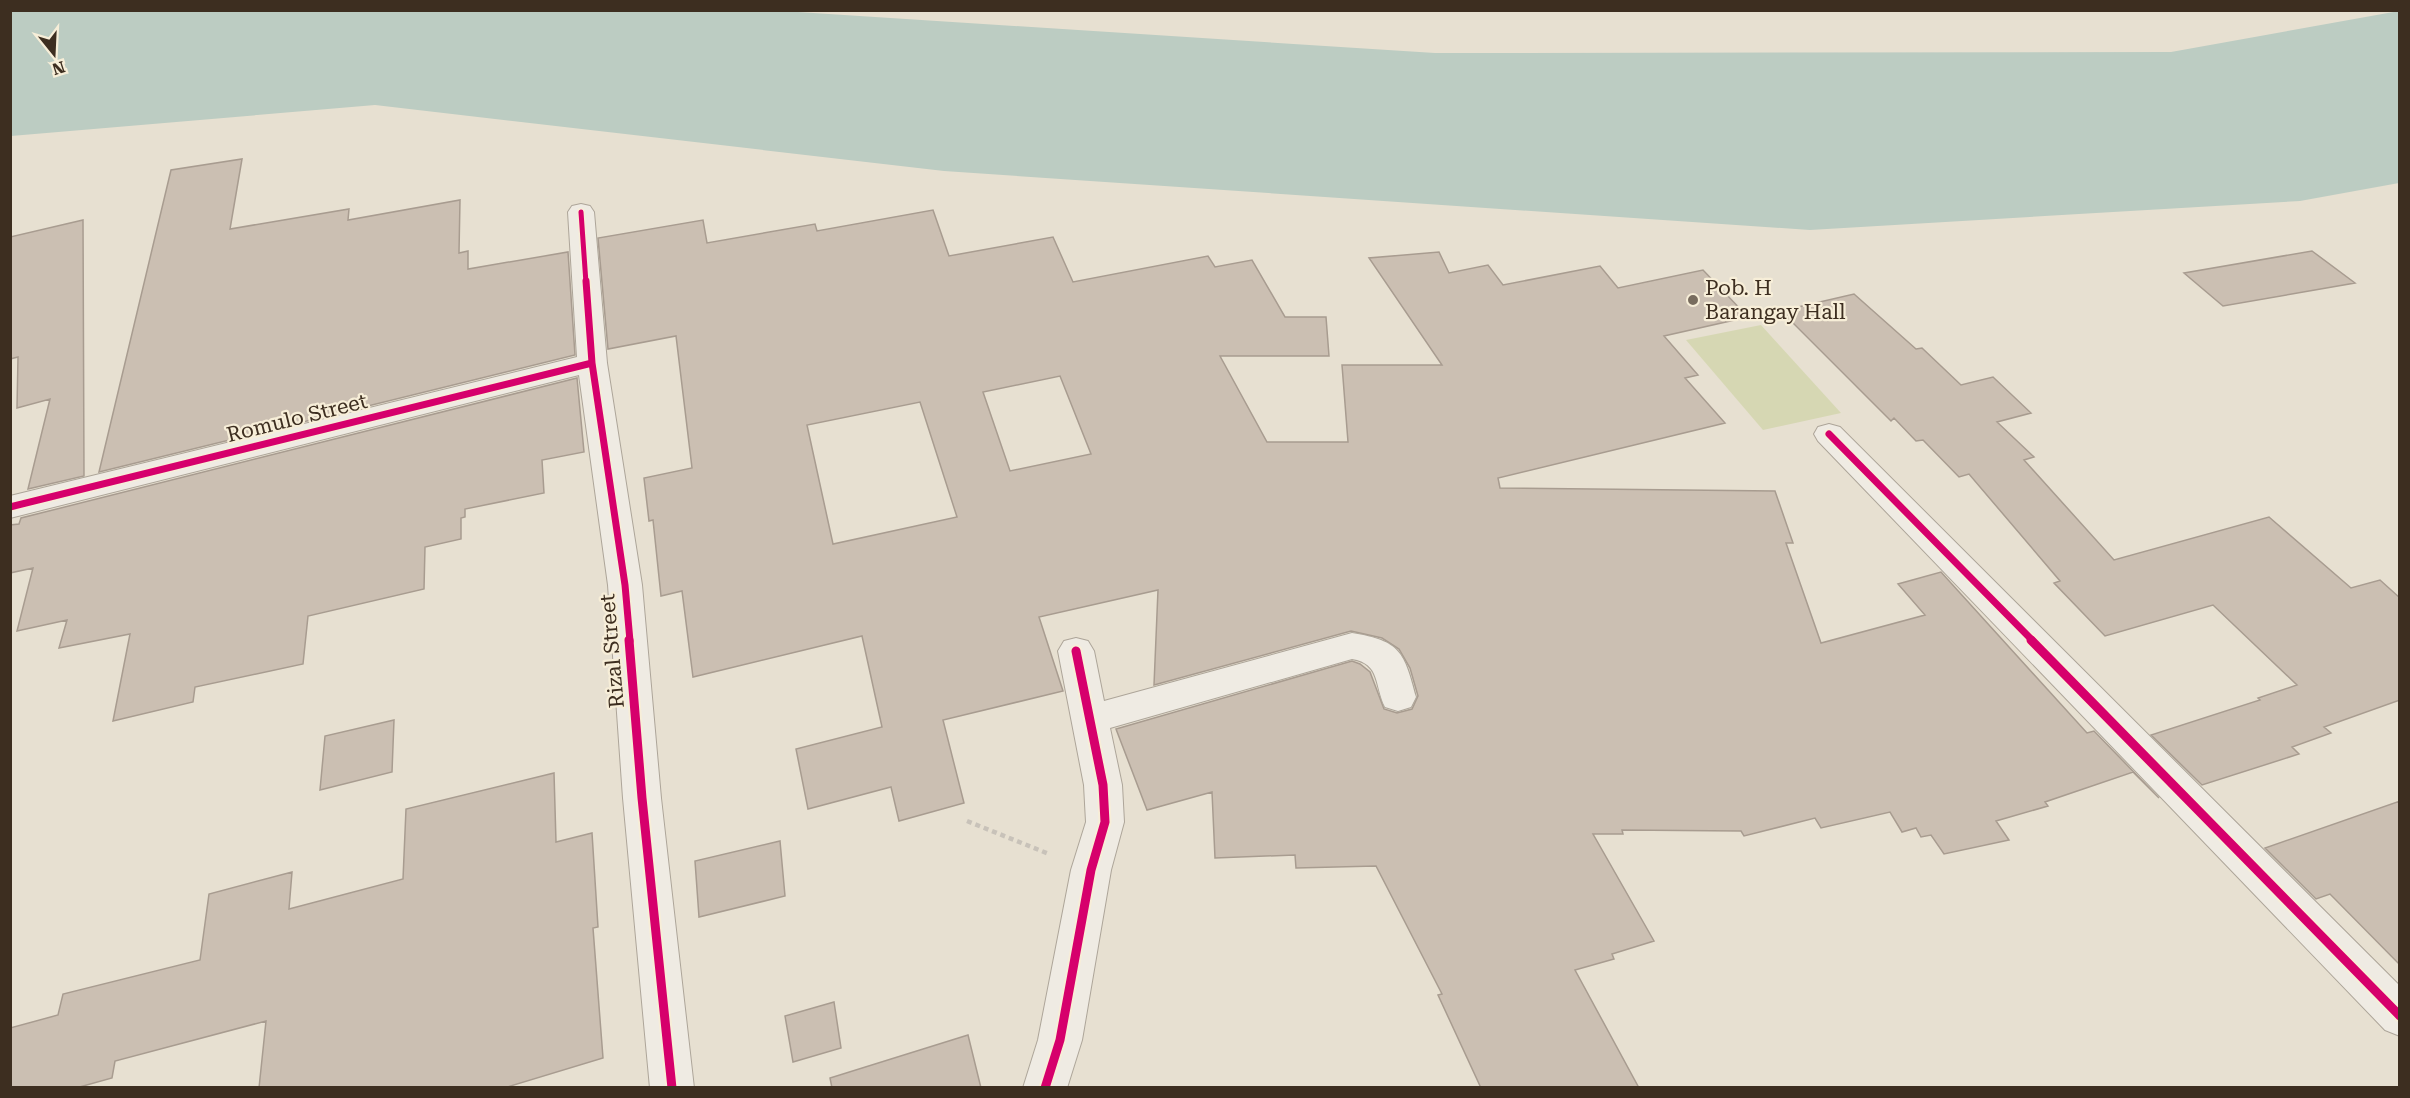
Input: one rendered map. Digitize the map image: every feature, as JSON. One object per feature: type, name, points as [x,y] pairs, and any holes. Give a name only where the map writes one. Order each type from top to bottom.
[{"type":"street","name":"Rizal Street","points":[[581,212],[592,363],[625,585],[642,798],[672,1088]]},
{"type":"street","name":"Romulo Street","points":[[10,507],[592,363]]},
{"type":"street","points":[[1829,434],[2400,1016]]},
{"type":"street","points":[[1091,719],[1352,646],[1375,649],[1387,660],[1398,697]]},
{"type":"street","points":[[1045,1088],[1060,1040],[1091,870],[1105,822],[1103,785],[1076,651]]},
{"type":"path","points":[[967,821],[1091,870]]},
{"type":"green space","points":[[1761,325],[1841,413],[1763,430],[1686,340]]},
{"type":"shaded area","points":[[767,10],[1435,53],[2171,52],[2399,11],[2399,183],[2300,201],[1810,230],[944,171],[375,105],[11,136],[11,11]]},
{"type":"building","points":[[242,159],[230,229],[349,209],[348,220],[460,200],[459,253],[468,251],[468,269],[568,252],[575,355],[99,472],[171,170]]},
{"type":"building","points":[[933,210],[949,256],[1053,237],[1073,282],[1208,256],[1215,267],[1252,260],[1285,317],[1326,317],[1329,356],[1220,356],[1267,442],[1348,442],[1342,365],[1442,365],[1369,258],[1439,252],[1449,273],[1488,265],[1503,285],[1600,266],[1618,288],[1703,270],[1748,317],[1664,336],[1698,375],[1685,378],[1725,423],[1498,478],[1500,488],[1775,491],[1793,543],[1786,543],[1821,643],[1925,615],[1898,584],[1941,572],[2087,733],[2094,731],[2159,798],[2133,772],[2045,802],[2048,806],[1996,821],[2009,840],[1944,854],[1931,835],[1921,837],[1916,828],[1902,832],[1890,812],[1821,828],[1815,818],[1744,836],[1741,831],[1622,830],[1623,834],[1593,834],[1654,941],[1612,954],[1614,959],[1575,970],[1639,1088],[1481,1088],[1438,995],[1442,994],[1376,866],[1296,868],[1295,855],[1215,858],[1212,792],[1147,810],[1116,729],[1352,661],[1370,672],[1384,709],[1397,713],[1412,709],[1418,696],[1410,668],[1399,649],[1382,638],[1351,631],[1154,685],[1158,590],[1039,617],[1063,691],[943,720],[964,803],[899,821],[891,787],[808,809],[796,749],[882,727],[862,636],[693,677],[682,591],[661,596],[653,520],[649,521],[644,478],[692,468],[676,336],[608,349],[598,238],[703,220],[707,243],[815,224],[817,231]],"holes":[[[1060,376],[1091,454],[1010,471],[983,392]],[[920,402],[957,517],[833,544],[807,425]]]},
{"type":"building","points":[[83,220],[84,476],[28,489],[50,399],[17,408],[18,357],[10,359],[10,237]]},
{"type":"building","points":[[2312,251],[2355,283],[2223,306],[2184,273]]},
{"type":"building","points":[[1854,294],[1916,349],[1922,348],[1961,385],[1993,377],[2031,413],[1997,422],[2034,457],[2024,460],[2114,560],[2269,517],[2351,588],[2380,580],[2400,598],[2400,700],[2324,727],[2331,733],[2292,747],[2299,754],[2202,785],[2151,735],[2260,700],[2258,698],[2297,685],[2213,605],[2105,636],[2054,583],[2060,581],[1969,474],[1959,477],[1923,440],[1916,441],[1894,418],[1891,421],[1781,311]]},
{"type":"building","points":[[577,378],[584,452],[542,460],[544,493],[465,509],[465,517],[461,518],[461,539],[425,547],[424,589],[308,616],[303,664],[195,687],[193,702],[113,721],[130,634],[59,648],[67,620],[17,631],[33,568],[10,573],[10,525],[19,524],[21,518]]},
{"type":"building","points":[[394,720],[392,772],[320,790],[325,736]]},
{"type":"building","points":[[554,773],[556,842],[592,833],[598,927],[593,928],[603,1058],[504,1088],[259,1088],[266,1021],[115,1061],[112,1078],[76,1088],[10,1088],[10,1028],[58,1015],[63,994],[200,960],[209,894],[292,872],[289,909],[403,879],[406,809]]},
{"type":"building","points":[[2400,801],[2400,965],[2330,894],[2316,899],[2265,848]]},
{"type":"building","points":[[780,841],[785,896],[699,917],[695,861]]},
{"type":"building","points":[[834,1002],[841,1048],[793,1062],[785,1016]]},
{"type":"building","points":[[968,1035],[981,1088],[832,1088],[830,1078]]},
{"type":"cycle path","points":[[581,212],[592,363],[625,585],[642,798],[672,1088]]},
{"type":"cycle path","points":[[10,507],[592,363]]},
{"type":"cycle path","points":[[1829,434],[2400,1016]]},
{"type":"cycle path","points":[[1045,1088],[1060,1040],[1091,870],[1105,822],[1103,785],[1076,651]]},
{"type":"place","name":"Pob. H Barangay Hall","points":[[1693,300]]}]
